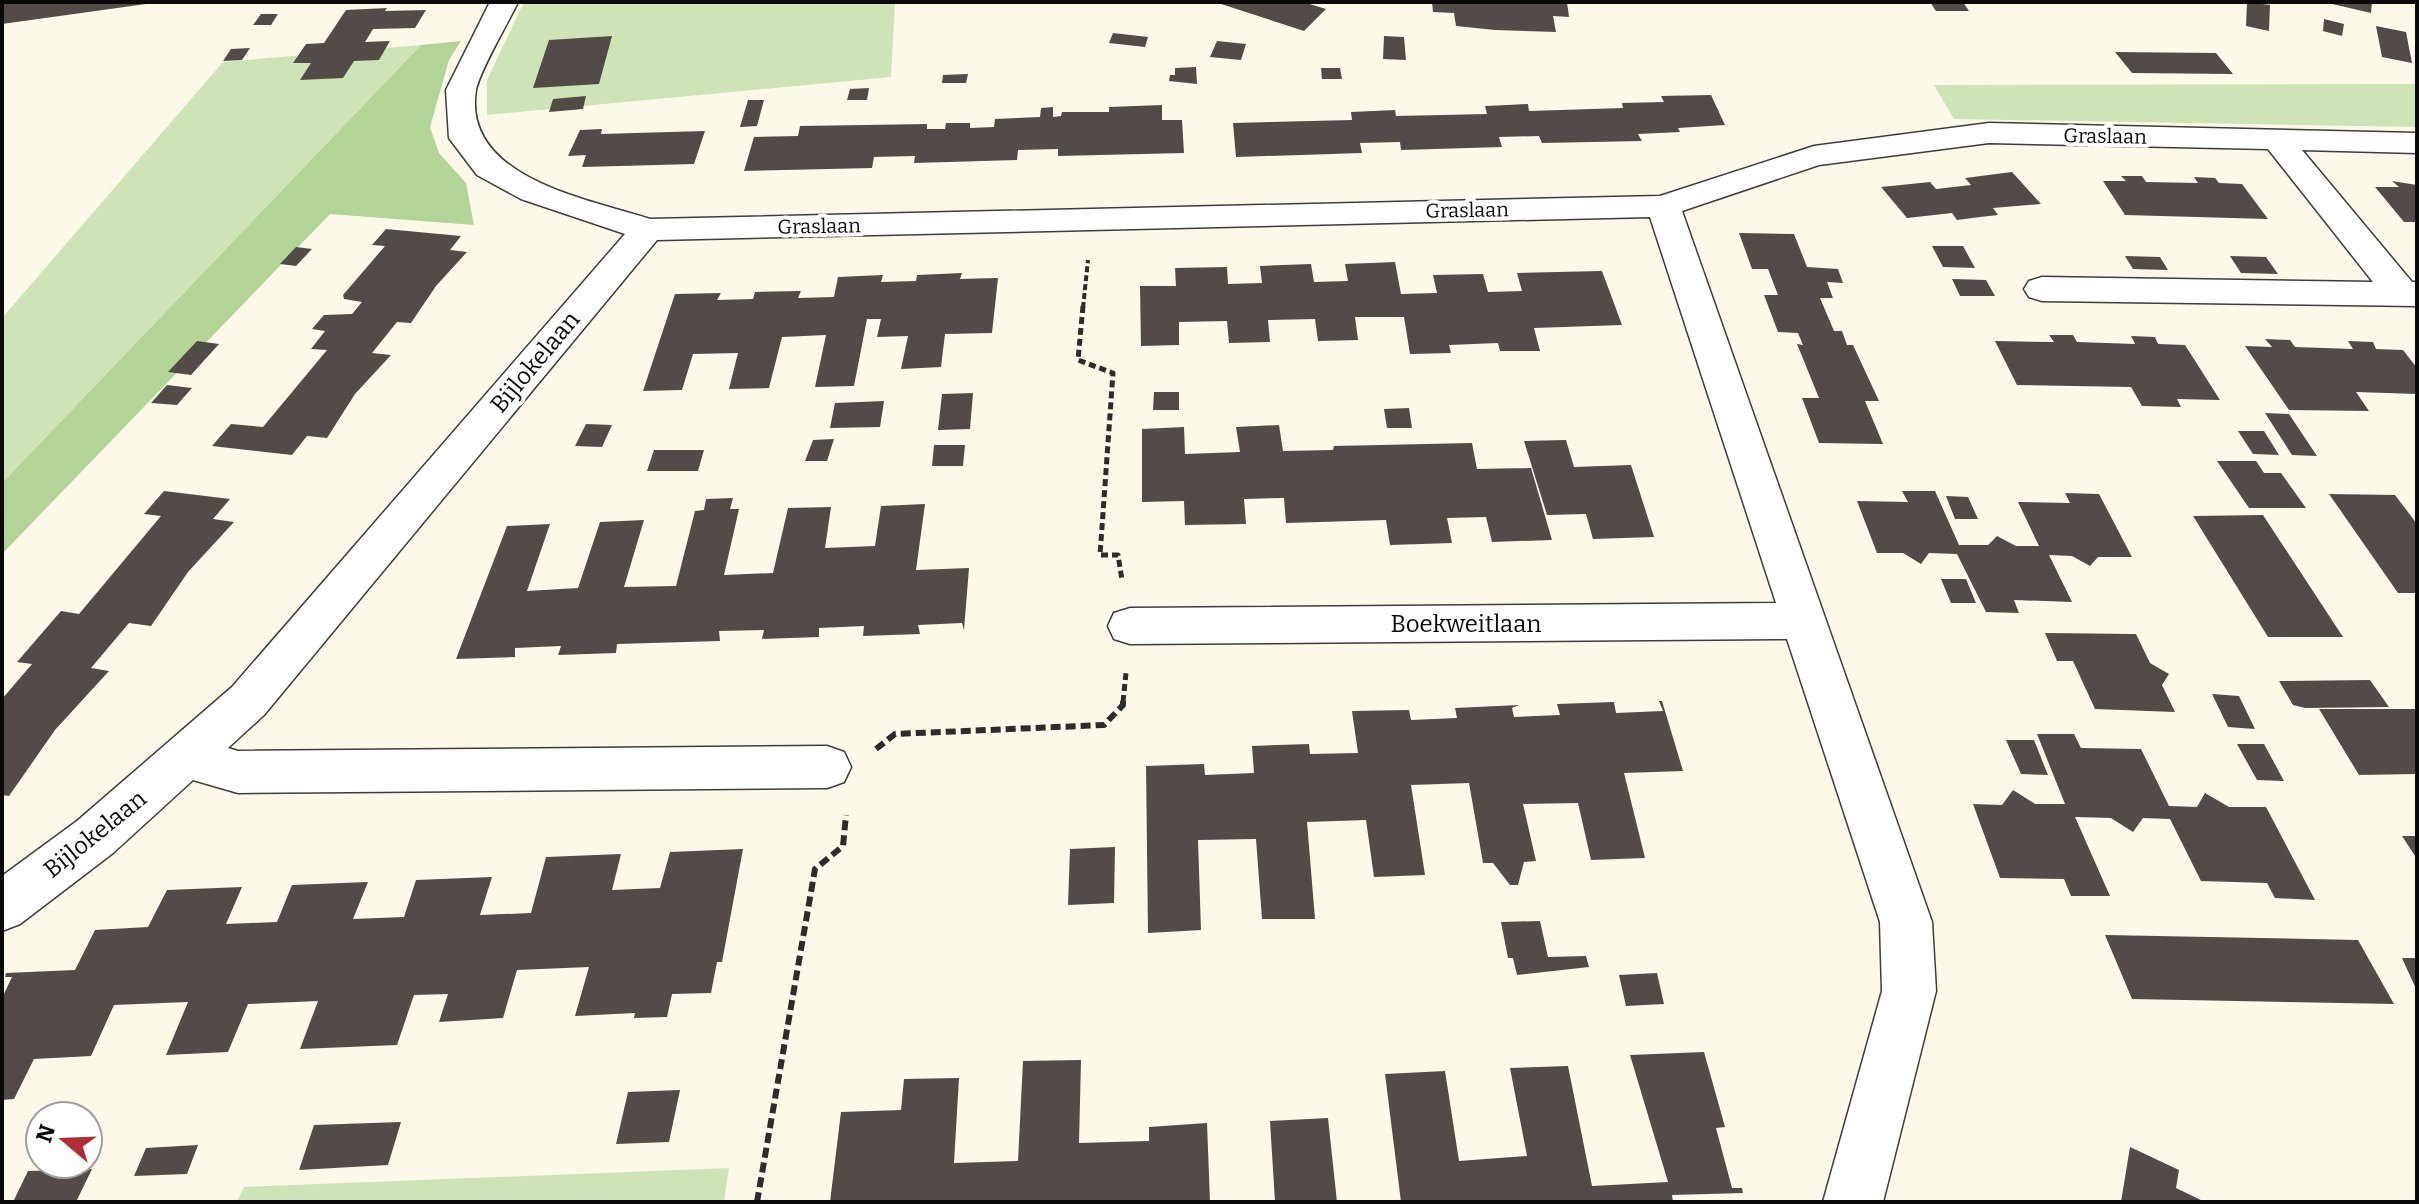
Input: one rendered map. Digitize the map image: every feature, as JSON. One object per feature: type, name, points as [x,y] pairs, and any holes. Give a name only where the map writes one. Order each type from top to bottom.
[{"type":"street","points":[[504,2],[461,90],[465,138],[489,168],[533,192],[647,230]]},
{"type":"street","name":"Graslaan","points":[[647,230],[1663,206],[1814,156],[1989,133],[2417,143]]},
{"type":"street","points":[[2277,140],[2409,294]]},
{"type":"street","points":[[1663,206],[1906,922],[1909,991],[1853,1202]]},
{"type":"street","name":"Bijlokelaan","points":[[2,907],[95,837],[248,701],[647,230]]},
{"type":"street","points":[[2042,289],[2409,294]]},
{"type":"street","name":"Boekweitlaan","points":[[1130,626],[1803,621]]},
{"type":"street","points":[[187,758],[238,772],[839,768]]},
{"type":"path","points":[[757,1202],[815,869],[843,846],[839,768],[895,734],[1104,725],[1123,705],[1130,626],[1118,555],[1100,555],[1113,373],[1078,360],[1091,219]]},
{"type":"green space","points":[[524,2],[895,2],[891,77],[487,115],[487,80]]},
{"type":"green space","points":[[461,41],[449,60],[430,127],[439,153],[466,183],[474,225],[330,214],[2,554],[2,483],[421,45]]},
{"type":"green space","points":[[421,45],[2,483],[2,318],[223,62]]},
{"type":"green space","points":[[2417,84],[2417,127],[1954,119],[1934,85]]},
{"type":"green space","points":[[729,1168],[724,1202],[237,1202],[244,1187]]},
{"type":"building","points":[[2,2],[146,2],[146,4],[2,24]]},
{"type":"building","points":[[1303,2],[1326,9],[1304,31],[1218,3]]},
{"type":"building","points":[[1432,2],[1567,2],[1569,17],[1553,16],[1556,32],[1456,26],[1454,13],[1433,12]]},
{"type":"building","points":[[1930,2],[1963,2],[1969,11],[1936,11]]},
{"type":"building","points":[[2247,2],[2270,5],[2269,31],[2246,26]]},
{"type":"building","points":[[2372,2],[2371,13],[2328,3]]},
{"type":"building","points":[[387,8],[385,11],[426,10],[415,28],[373,29],[365,42],[390,41],[379,60],[354,61],[343,78],[300,80],[311,63],[293,63],[306,44],[324,43],[346,10]]},
{"type":"building","points":[[261,14],[278,14],[271,25],[253,25]]},
{"type":"building","points":[[2324,19],[2344,24],[2342,36],[2323,31]]},
{"type":"building","points":[[2376,26],[2406,32],[2412,63],[2382,57]]},
{"type":"building","points":[[1113,33],[1148,37],[1145,47],[1109,43]]},
{"type":"building","points":[[612,36],[599,84],[533,88],[549,40]]},
{"type":"building","points":[[1384,36],[1404,37],[1406,60],[1383,59]]},
{"type":"building","points":[[1217,41],[1246,44],[1241,60],[1210,57]]},
{"type":"building","points":[[250,48],[242,60],[223,61],[231,49]]},
{"type":"building","points":[[2115,52],[2216,53],[2233,74],[2132,73]]},
{"type":"building","points":[[1196,67],[1197,84],[1169,81],[1170,75],[1175,75],[1175,68]]},
{"type":"building","points":[[1321,68],[1340,68],[1342,79],[1322,79]]},
{"type":"building","points":[[968,74],[966,83],[942,83],[943,75]]},
{"type":"building","points":[[869,88],[867,100],[847,100],[850,89]]},
{"type":"building","points":[[1711,95],[1725,125],[1638,134],[1642,141],[1542,143],[1539,136],[1499,137],[1502,147],[1401,150],[1400,142],[1360,143],[1362,153],[1236,157],[1233,123],[1352,120],[1351,112],[1395,110],[1396,116],[1487,114],[1485,106],[1528,104],[1529,111],[1623,108],[1622,103],[1664,102],[1661,96]]},
{"type":"building","points":[[586,96],[583,109],[549,112],[553,99]]},
{"type":"building","points":[[748,100],[764,100],[757,126],[740,127]]},
{"type":"building","points":[[1162,105],[1162,120],[1182,120],[1184,153],[1058,156],[1058,149],[1018,150],[1017,160],[914,163],[915,156],[874,157],[872,168],[744,171],[754,137],[798,136],[800,126],[927,124],[927,129],[945,129],[946,123],[970,123],[970,128],[994,127],[995,119],[1040,117],[1041,108],[1053,107],[1053,117],[1061,116],[1062,112],[1109,112],[1109,107]]},
{"type":"building","points":[[602,129],[601,134],[705,131],[694,164],[582,167],[586,155],[568,156],[580,130]]},
{"type":"building","points":[[2012,172],[2041,204],[1993,208],[1998,215],[1957,220],[1952,213],[1907,218],[1881,187],[1930,182],[1936,189],[1971,185],[1965,178]]},
{"type":"building","points":[[2121,176],[2142,176],[2146,182],[2198,183],[2194,177],[2242,184],[2268,219],[2125,215],[2103,181],[2126,181]]},
{"type":"building","points":[[2392,181],[2417,185],[2417,222],[2404,222],[2375,187],[2399,187]]},
{"type":"building","points":[[386,229],[461,236],[450,250],[467,252],[436,286],[411,323],[397,322],[372,353],[391,355],[355,394],[327,438],[307,436],[292,455],[212,446],[231,424],[263,427],[327,350],[311,349],[325,331],[312,329],[324,315],[352,314],[362,302],[344,299],[343,295],[385,246],[372,245]]},
{"type":"building","points":[[1739,233],[1794,234],[1807,267],[1838,269],[1843,283],[1827,282],[1833,298],[1820,298],[1834,331],[1842,331],[1847,345],[1853,345],[1879,401],[1865,401],[1883,444],[1819,443],[1802,398],[1819,398],[1797,344],[1803,345],[1798,333],[1778,332],[1764,295],[1778,295],[1768,269],[1752,269]]},
{"type":"building","points":[[1932,246],[1963,246],[1975,268],[1943,267]]},
{"type":"building","points":[[296,247],[312,249],[296,266],[280,264]]},
{"type":"building","points":[[2125,256],[2160,257],[2168,270],[2133,269]]},
{"type":"building","points":[[2230,256],[2266,257],[2278,274],[2241,273]]},
{"type":"building","points":[[1395,262],[1401,294],[1437,293],[1433,275],[1483,274],[1488,292],[1522,291],[1517,273],[1602,271],[1622,325],[1534,328],[1540,351],[1500,351],[1498,343],[1449,345],[1451,353],[1410,354],[1404,317],[1355,317],[1358,340],[1318,341],[1315,319],[1268,320],[1270,342],[1229,343],[1227,321],[1179,322],[1179,345],[1141,346],[1140,286],[1176,286],[1175,268],[1227,267],[1228,284],[1262,283],[1260,266],[1311,264],[1314,282],[1348,281],[1345,264]]},
{"type":"building","points":[[962,273],[960,279],[998,278],[992,333],[945,334],[941,367],[901,369],[908,336],[877,337],[881,319],[867,319],[854,386],[815,387],[826,335],[782,337],[769,388],[729,389],[738,353],[693,354],[682,390],[643,391],[675,294],[721,293],[717,300],[753,299],[755,292],[801,291],[798,298],[834,297],[838,277],[883,275],[881,282],[916,281],[917,275]]},
{"type":"building","points":[[1952,279],[1986,280],[1995,296],[1960,296]]},
{"type":"building","points":[[2049,335],[2073,335],[2077,342],[2135,344],[2131,336],[2155,337],[2158,344],[2185,345],[2220,400],[2177,399],[2181,407],[2142,406],[2131,387],[2017,385],[1995,341],[2054,342]]},
{"type":"building","points":[[2265,339],[2290,340],[2295,347],[2353,349],[2348,341],[2373,342],[2376,349],[2403,350],[2417,368],[2417,394],[2356,392],[2369,411],[2289,410],[2245,346],[2272,347]]},
{"type":"building","points":[[197,341],[219,344],[191,375],[168,372]]},
{"type":"building","points":[[167,385],[192,388],[177,405],[151,403]]},
{"type":"building","points":[[1154,392],[1179,392],[1179,410],[1153,410]]},
{"type":"building","points":[[973,393],[970,429],[938,430],[942,394]]},
{"type":"building","points":[[884,401],[880,427],[830,428],[835,403]]},
{"type":"building","points":[[1409,408],[1412,428],[1387,428],[1384,409]]},
{"type":"building","points":[[2265,413],[2289,414],[2317,456],[2292,455]]},
{"type":"building","points":[[586,424],[612,425],[602,447],[575,446]]},
{"type":"building","points":[[1279,425],[1283,451],[1333,450],[1334,446],[1472,443],[1477,469],[1531,468],[1552,540],[1492,542],[1486,517],[1447,518],[1452,543],[1390,545],[1386,520],[1286,523],[1284,498],[1244,499],[1246,524],[1185,525],[1184,501],[1142,502],[1142,429],[1184,427],[1185,454],[1240,452],[1236,427]]},
{"type":"building","points":[[2238,431],[2264,431],[2279,455],[2253,454]]},
{"type":"building","points":[[834,439],[827,461],[805,461],[813,440]]},
{"type":"building","points":[[1566,440],[1574,467],[1631,465],[1654,537],[1593,539],[1586,514],[1547,515],[1524,441]]},
{"type":"building","points":[[934,445],[965,445],[963,466],[932,466]]},
{"type":"building","points":[[654,450],[704,450],[698,471],[647,471]]},
{"type":"building","points":[[2217,461],[2256,461],[2264,473],[2281,473],[2306,508],[2249,508]]},
{"type":"building","points":[[164,491],[230,499],[213,519],[234,522],[188,572],[151,626],[129,623],[91,668],[109,671],[55,730],[9,796],[2,795],[2,699],[32,664],[17,662],[61,611],[79,614],[161,516],[144,514]]},
{"type":"building","points":[[1902,491],[1935,491],[1959,545],[1988,545],[1997,536],[2016,546],[2039,546],[2018,502],[2070,503],[2065,493],[2099,494],[2132,557],[2098,557],[2090,566],[2072,556],[2049,555],[2072,602],[2014,600],[2019,613],[1986,612],[1957,554],[1929,553],[1921,564],[1903,553],[1877,553],[1857,501],[1908,502]]},
{"type":"building","points":[[2329,494],[2395,495],[2417,524],[2417,593],[2398,593]]},
{"type":"building","points":[[1946,496],[1968,497],[1978,519],[1955,519]]},
{"type":"building","points":[[733,498],[730,509],[739,509],[724,575],[773,573],[788,508],[831,507],[825,548],[875,546],[881,506],[925,504],[916,570],[969,568],[964,630],[962,623],[918,625],[920,634],[863,636],[864,626],[819,628],[819,637],[762,639],[764,630],[719,631],[720,641],[617,644],[616,653],[558,655],[561,646],[515,648],[515,657],[456,659],[507,526],[550,524],[527,591],[578,588],[600,522],[644,520],[624,587],[676,586],[695,511],[704,510],[706,499]]},
{"type":"building","points":[[2263,515],[2343,637],[2268,637],[2193,516]]},
{"type":"building","points":[[1941,579],[1966,579],[1976,603],[1951,603]]},
{"type":"building","points":[[2045,633],[2136,634],[2150,663],[2169,674],[2162,685],[2175,712],[2095,709],[2073,661],[2057,661]]},
{"type":"building","points":[[2370,680],[2389,707],[2305,708],[2293,705],[2279,681]]},
{"type":"building","points":[[2212,694],[2239,696],[2255,729],[2228,727]]},
{"type":"building","points":[[1659,701],[1662,701],[1683,771],[1624,773],[1645,858],[1591,860],[1578,803],[1523,804],[1536,861],[1524,862],[1518,885],[1510,885],[1493,863],[1483,863],[1469,783],[1411,785],[1425,875],[1374,877],[1366,820],[1307,822],[1315,919],[1262,919],[1256,839],[1198,840],[1201,930],[1148,933],[1146,766],[1204,764],[1205,775],[1254,773],[1252,746],[1309,744],[1310,754],[1358,753],[1352,711],[1409,710],[1411,720],[1457,718],[1455,708],[1519,705],[1512,708],[1514,717],[1560,715],[1557,704],[1614,702],[1616,713],[1663,711]]},
{"type":"building","points":[[2319,709],[2417,709],[2417,774],[2359,775]]},
{"type":"building","points":[[2037,734],[2074,734],[2081,748],[2141,749],[2169,806],[2197,807],[2205,793],[2229,807],[2266,807],[2315,900],[2275,898],[2267,883],[2201,881],[2170,819],[2143,818],[2133,832],[2111,818],[2075,817],[2110,896],[2071,896],[2064,879],[2000,878],[1973,804],[2002,805],[2013,790],[2035,804],[2065,804]]},
{"type":"building","points":[[2006,740],[2034,740],[2048,775],[2021,774]]},
{"type":"building","points":[[2237,744],[2264,744],[2284,781],[2257,780]]},
{"type":"building","points":[[2402,836],[2417,836],[2417,859]]},
{"type":"building","points":[[1115,847],[1114,903],[1068,905],[1070,849]]},
{"type":"building","points":[[743,849],[722,962],[717,962],[711,993],[672,994],[667,1017],[634,1018],[635,1013],[575,1016],[589,967],[517,970],[503,1018],[439,1022],[448,994],[414,995],[397,1045],[300,1049],[318,1001],[248,1004],[228,1052],[166,1055],[188,1002],[114,1005],[91,1056],[34,1059],[14,1099],[2,1100],[2,998],[12,977],[5,977],[6,973],[75,970],[95,930],[148,927],[167,890],[242,887],[226,924],[277,922],[292,885],[368,882],[353,919],[404,917],[416,880],[492,877],[480,915],[531,913],[546,857],[621,854],[612,890],[660,888],[670,852]]},
{"type":"building","points":[[1540,921],[1548,957],[1586,956],[1589,967],[1517,975],[1513,958],[1508,958],[1501,922]]},
{"type":"building","points":[[2105,935],[2358,940],[2394,1004],[2132,999]]},
{"type":"building","points":[[2402,958],[2417,958],[2417,991]]},
{"type":"building","points":[[1657,973],[1664,1004],[1626,1006],[1619,975]]},
{"type":"building","points":[[1704,1052],[1725,1127],[1716,1128],[1732,1188],[1742,1188],[1743,1193],[1672,1195],[1673,1202],[1401,1202],[1385,1074],[1445,1071],[1459,1161],[1527,1156],[1510,1068],[1568,1066],[1592,1186],[1668,1182],[1630,1055]]},
{"type":"building","points":[[1081,1060],[1079,1143],[1149,1141],[1149,1127],[1207,1123],[1210,1202],[830,1202],[841,1112],[901,1110],[904,1079],[959,1078],[954,1163],[1018,1161],[1023,1061]]},
{"type":"building","points":[[680,1090],[669,1142],[616,1144],[628,1092]]},
{"type":"building","points":[[1328,1118],[1337,1202],[1275,1202],[1270,1121]]},
{"type":"building","points":[[401,1122],[388,1165],[299,1170],[314,1125]]},
{"type":"building","points":[[198,1145],[187,1174],[134,1176],[146,1148]]},
{"type":"building","points":[[2130,1147],[2179,1170],[2176,1188],[2205,1202],[2121,1202]]},
{"type":"building","points":[[24,1179],[87,1180],[76,1202],[13,1202]]}]
